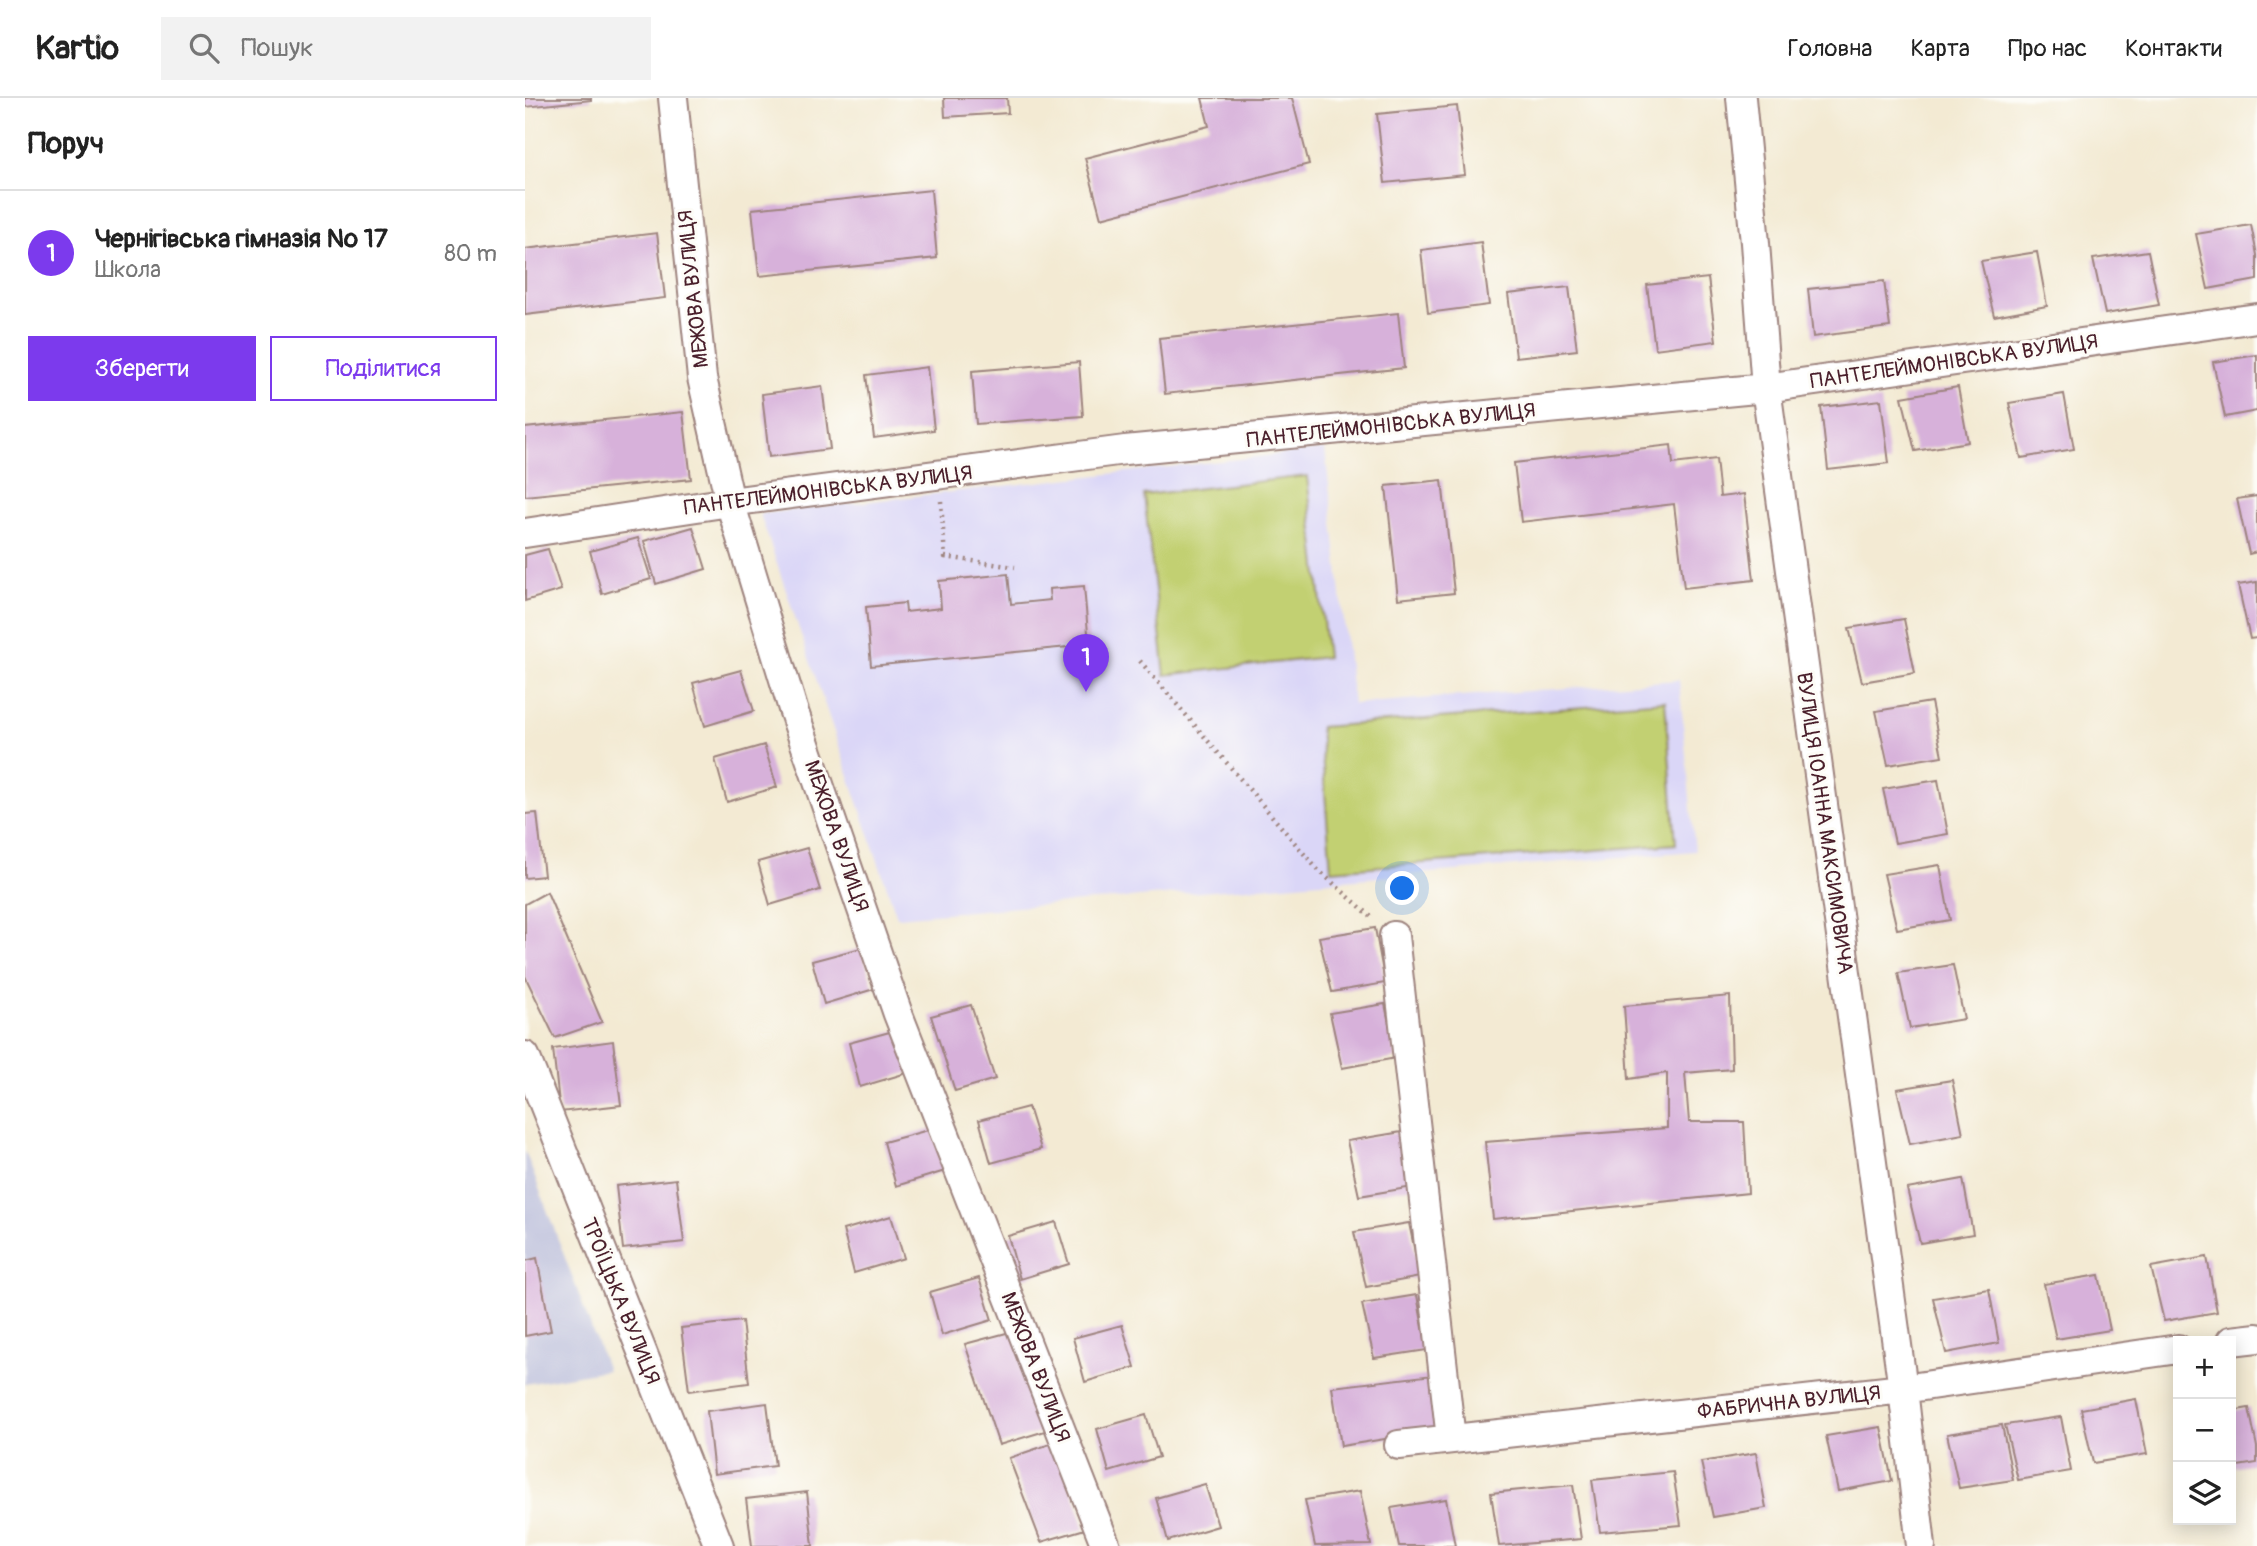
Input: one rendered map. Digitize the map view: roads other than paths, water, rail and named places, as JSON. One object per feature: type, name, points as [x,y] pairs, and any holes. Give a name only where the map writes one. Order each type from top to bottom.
[{"type":"street","name":"МЕЖОВА ВУЛИЦЯ","points":[[673,98],[702,378],[730,502],[793,709],[898,1014],[1106,1546]]},
{"type":"street","name":"ВУЛИЦЯ ІОАННА МАКСИМОВИЧА","points":[[1741,98],[1766,388],[1903,1389],[1921,1546]]},
{"type":"street","name":"ПАНТЕЛЕЙМОНІВСЬКА ВУЛИЦЯ","points":[[525,533],[730,502],[1125,450],[1766,388],[2257,318]]},
{"type":"street","points":[[1394,936],[1451,1439]]},
{"type":"street","name":"ТРОЇЦЬКА ВУЛИЦЯ","points":[[525,1056],[719,1546]]},
{"type":"street","points":[[2236,1340],[2257,1338]]},
{"type":"street","name":"ФАБРИЧНА ВУЛИЦЯ","points":[[1399,1445],[1903,1389],[2173,1350]]},
{"type":"place","name":"Чернігівська гімназія № 17","points":[[1086,692]]}]
